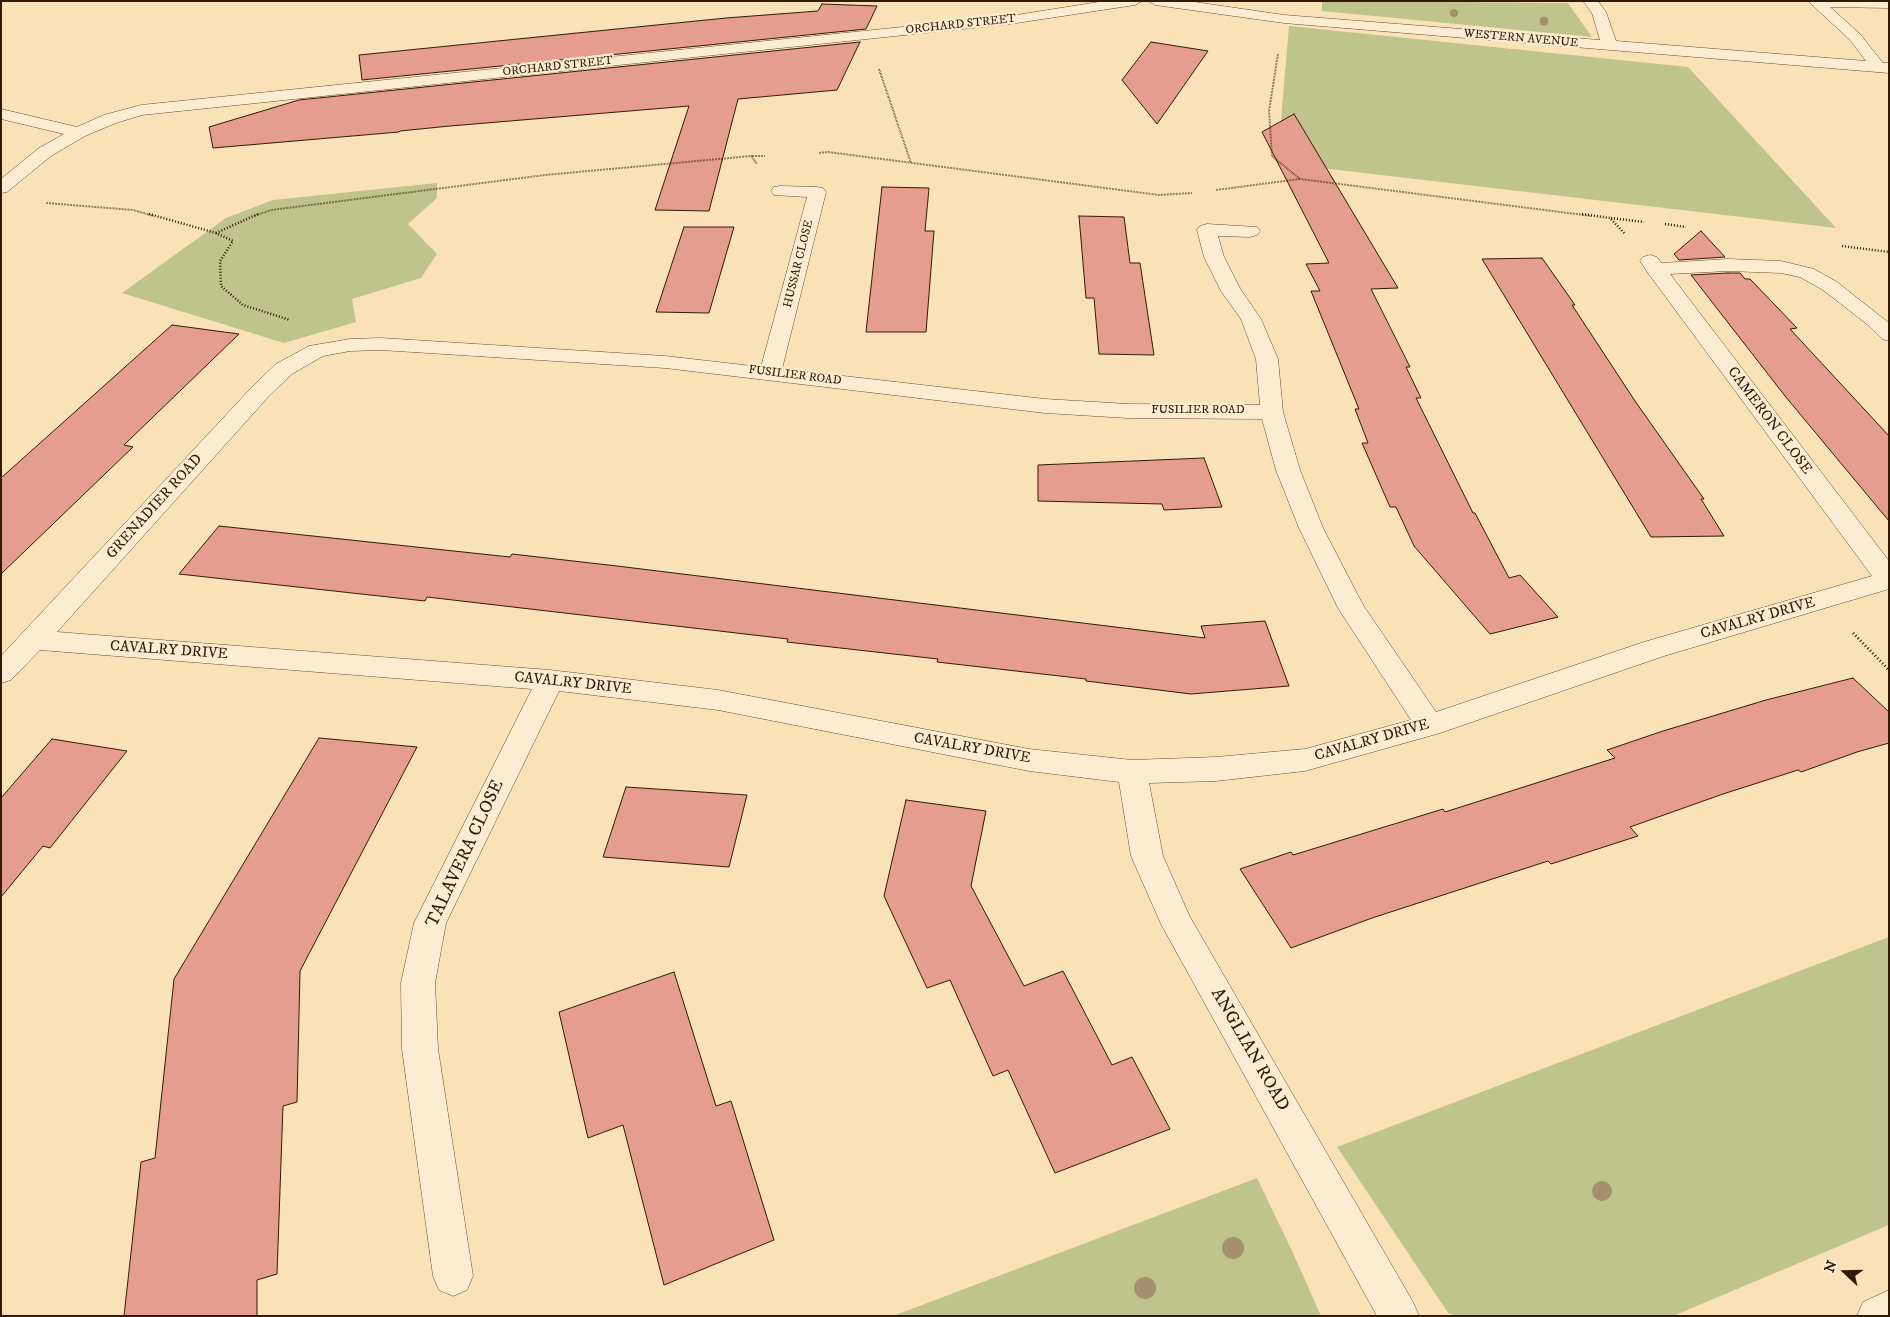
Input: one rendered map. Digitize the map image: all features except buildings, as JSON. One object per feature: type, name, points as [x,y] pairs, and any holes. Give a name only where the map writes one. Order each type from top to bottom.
[{"type":"street","name":"ORCHARD STREET","points":[[1,188],[45,152],[79,132],[110,119],[141,110],[1010,20],[1135,1]]},
{"type":"street","name":"WESTERN AVENUE","points":[[1155,1],[1284,19],[1306,16],[1610,46],[1884,68]]},
{"type":"street","points":[[1590,1],[1599,12],[1610,46]]},
{"type":"street","points":[[1816,2],[1889,4]]},
{"type":"street","points":[[1816,2],[1855,37],[1884,68]]},
{"type":"street","points":[[1,114],[79,132]]},
{"type":"street","name":"HUSSAR CLOSE","points":[[770,373],[780,341],[817,192],[780,191]]},
{"type":"street","points":[[1250,231],[1207,230],[1214,257],[1231,290],[1251,319],[1267,358],[1272,412],[1288,470],[1311,528],[1351,608],[1397,679],[1430,725]]},
{"type":"street","points":[[1653,265],[1781,267],[1807,273],[1830,286],[1875,320],[1889,335]]},
{"type":"street","name":"CAMERON CLOSE","points":[[1653,265],[1889,580]]},
{"type":"street","name":"FUSILIER ROAD","points":[[317,351],[350,345],[381,344],[665,362],[1045,406],[1128,411],[1272,412]]},
{"type":"street","name":"GRENADIER ROAD","points":[[1,673],[34,640],[261,391],[284,368],[317,351]]},
{"type":"street","name":"CAVALRY DRIVE","points":[[34,640],[550,680],[718,700],[1029,760],[1132,772],[1216,769],[1305,760],[1430,725],[1654,650],[1889,580]]},
{"type":"street","name":"TALAVERA CLOSE","points":[[453,1276],[420,1049],[418,983],[430,923],[550,680]]},
{"type":"street","name":"ANGLIAN ROAD","points":[[1132,772],[1147,856],[1177,924],[1400,1316]]},
{"type":"street","points":[[1877,1316],[1889,1310]]},
{"type":"path","points":[[1284,19],[1269,110],[1272,156],[1300,179]]},
{"type":"path","points":[[867,35],[911,163]]},
{"type":"path","points":[[819,153],[828,152],[1158,195],[1201,192],[1300,179],[1610,218],[1653,265]]},
{"type":"path","points":[[216,233],[244,219],[271,210],[545,175],[770,155]]},
{"type":"path","points":[[751,156],[780,191]]},
{"type":"path","points":[[1201,192],[1207,230]]},
{"type":"path","points":[[45,203],[133,210],[216,233],[233,241],[220,261],[221,286],[243,305],[298,322],[317,351]]},
{"type":"green space","points":[[1322,1],[1568,3],[1592,37],[1322,11]]},
{"type":"green space","points":[[1289,26],[1688,67],[1836,228],[1321,168],[1293,149],[1281,120]]},
{"type":"green space","points":[[437,183],[437,198],[408,224],[437,254],[421,278],[352,299],[356,322],[284,343],[122,293],[226,218],[273,200]]},
{"type":"green space","points":[[1889,937],[1889,1225],[1673,1316],[1455,1316],[1448,1313],[1337,1147]]},
{"type":"green space","points":[[1257,1178],[1321,1316],[893,1316]]}]
